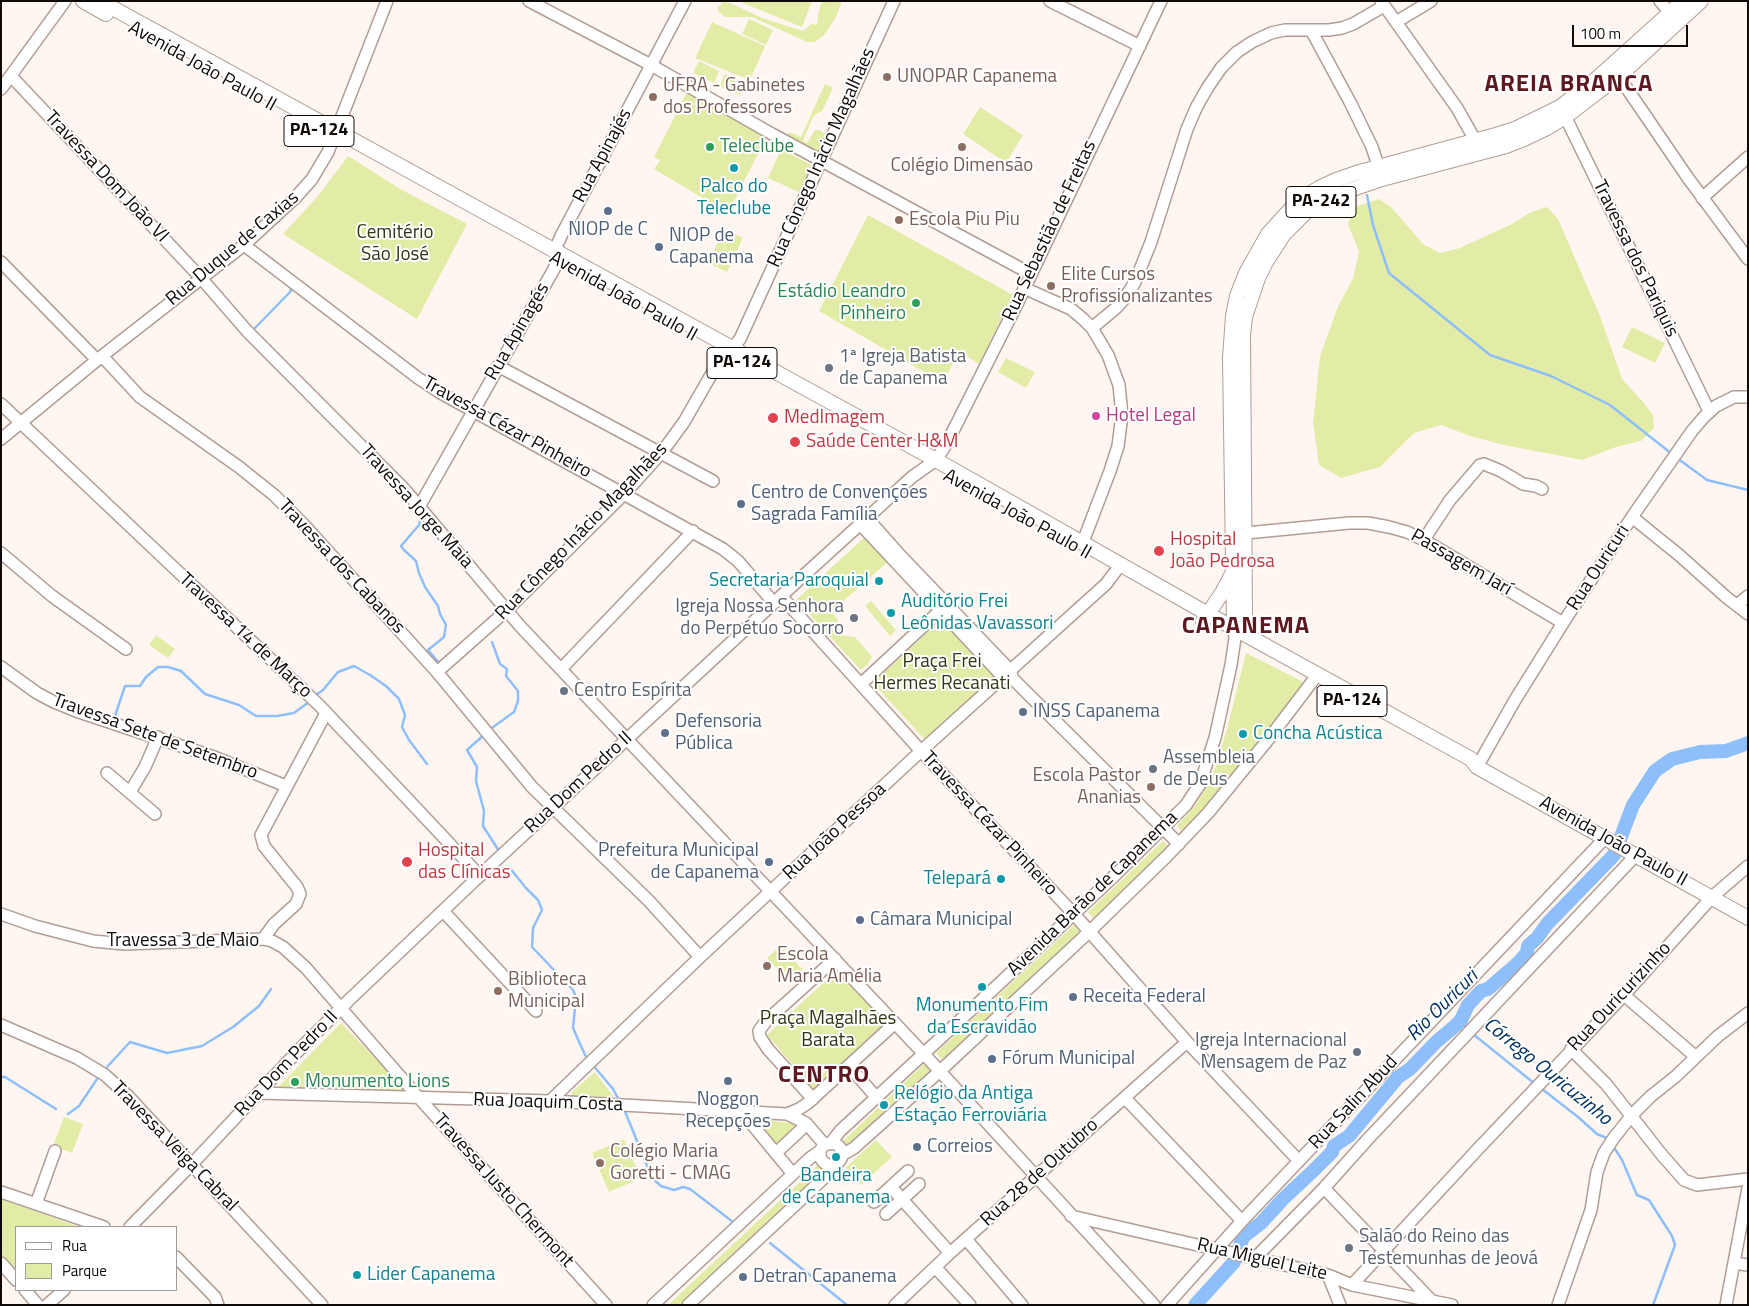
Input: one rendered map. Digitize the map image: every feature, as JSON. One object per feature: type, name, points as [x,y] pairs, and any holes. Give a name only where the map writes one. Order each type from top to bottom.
[{"type":"main road","name":"Avenida João Paulo II","points":[[83,1],[188,54]]},
{"type":"main road","name":"Avenida João Paulo II","points":[[100,1],[188,54],[932,463],[1235,634],[1471,759],[1477,767],[1748,918]]},
{"type":"main road","name":"Avenida Barão de Capanema","points":[[1674,18],[1683,1]]},
{"type":"main road","name":"Avenida Barão de Capanema","points":[[1235,634],[1245,615],[1239,534],[1237,392],[1243,335],[1239,316],[1266,262],[1303,206],[1324,200],[1380,173],[1479,147],[1524,139],[1563,112],[1615,71],[1674,18],[1701,1]]},
{"type":"main road","name":"Avenida João Paulo II","points":[[932,463],[1083,542],[1119,568]]},
{"type":"main road","name":"Avenida Barão de Capanema","points":[[1235,634],[1232,573],[1239,534]]},
{"type":"main road","points":[[1205,617],[1232,573]]},
{"type":"street","points":[[1,90],[65,1]]},
{"type":"street","name":"Rua Duque de Caxias","points":[[1,439],[100,358],[244,245],[287,207],[312,179],[335,135],[387,1]]},
{"type":"street","points":[[529,1],[651,65],[1031,274]]},
{"type":"street","name":"Rua Apinajés","points":[[556,256],[562,234],[685,1]]},
{"type":"street","name":"Rua Cônego Inácio Magalhães","points":[[437,672],[507,610],[625,493],[662,452],[695,405],[719,361],[740,339],[894,1]]},
{"type":"street","points":[[1050,1],[1140,46]]},
{"type":"street","name":"Rua Sebastião de Freitas","points":[[932,463],[951,434],[1031,274],[1161,1]]},
{"type":"street","points":[[1396,22],[1430,1]]},
{"type":"street","points":[[1660,1],[1674,18]]},
{"type":"street","points":[[1092,328],[1116,308],[1125,298],[1134,282],[1151,242],[1187,129],[1197,106],[1217,74],[1237,52],[1271,33],[1285,30],[1329,30],[1342,28],[1353,24],[1383,3],[1456,108],[1479,147]]},
{"type":"street","points":[[1311,30],[1351,104],[1380,173]]},
{"type":"street","points":[[1615,71],[1702,198],[1748,259]]},
{"type":"street","name":"Travessa Dom João VI","points":[[11,76],[201,278]]},
{"type":"street","name":"Travessa dos Pariquis","points":[[1563,112],[1709,411]]},
{"type":"street","points":[[1702,198],[1748,158]]},
{"type":"street","name":"Travessa Cézar Pinheiro","points":[[244,245],[418,378],[472,411],[625,493],[733,556],[861,684],[1073,913],[1187,1042],[1299,1161]]},
{"type":"street","name":"Rua Apinagés","points":[[419,507],[551,274],[556,256]]},
{"type":"street","name":"Travessa dos Cabanos","points":[[1,262],[140,397],[239,467],[285,506],[334,556],[437,672],[510,762],[552,808],[643,895],[700,957]]},
{"type":"street","name":"Travessa Jorge Maia","points":[[201,278],[247,331],[389,474],[561,669],[772,890],[1154,1305]]},
{"type":"street","points":[[1024,288],[1071,309],[1092,328],[1108,354],[1120,393],[1122,416],[1118,446],[1083,542]]},
{"type":"street","points":[[498,366],[662,452],[713,481]]},
{"type":"street","name":"Rua Ouricuri","points":[[1477,767],[1515,700],[1563,623],[1686,438],[1709,411],[1734,397],[1748,397]]},
{"type":"street","name":"Travessa 14 de Março","points":[[1,404],[326,713],[480,876]]},
{"type":"street","name":"Rua Dom Pedro II","points":[[138,1225],[258,1093],[341,1008],[552,808],[778,599],[917,473],[932,463]]},
{"type":"street","points":[[1422,539],[1427,535],[1450,500],[1480,465],[1484,464],[1501,471],[1524,484],[1542,488]]},
{"type":"street","points":[[1632,517],[1748,614]]},
{"type":"street","points":[[864,521],[1009,675],[1179,844]]},
{"type":"street","name":"Passagem Jarí","points":[[1239,534],[1349,523],[1368,523],[1389,527],[1422,539],[1563,623]]},
{"type":"street","points":[[561,669],[693,531]]},
{"type":"street","points":[[1,553],[52,596],[126,648]]},
{"type":"street","name":"Rua João Pessoa","points":[[550,1101],[700,957],[921,751],[1009,675],[1106,584],[1119,568]]},
{"type":"street","points":[[1736,605],[1748,596]]},
{"type":"street","points":[[861,684],[943,607]]},
{"type":"street","name":"Avenida Barão de Capanema","points":[[653,1305],[810,1158],[825,1147],[876,1096],[924,1054],[1164,828],[1193,796],[1205,772],[1222,710],[1235,634]]},
{"type":"street","name":"Travessa Sete de Setembro","points":[[1,667],[37,693],[54,702],[214,757],[286,786]]},
{"type":"street","name":"Avenida Barão de Capanema","points":[[842,1155],[854,1148],[940,1071],[1089,932],[1179,844],[1208,813],[1316,677]]},
{"type":"street","points":[[263,939],[274,924],[296,904],[300,897],[299,890],[264,846],[261,835],[326,713]]},
{"type":"street","points":[[130,792],[145,767],[158,737]]},
{"type":"street","points":[[107,773],[156,814]]},
{"type":"street","name":"Rua Salin Abud","points":[[1168,1305],[1221,1251],[1242,1221],[1607,838]]},
{"type":"street","points":[[1255,1258],[1324,1188],[1630,851]]},
{"type":"street","name":"Rua Ouricurizinho","points":[[1352,1285],[1571,1049],[1624,995],[1712,897],[1748,866]]},
{"type":"street","points":[[443,911],[536,1011]]},
{"type":"street","name":"Travessa 3 de Maio","points":[[1,914],[65,935],[109,942],[133,944],[263,939],[272,941],[291,953],[341,1008]]},
{"type":"street","points":[[776,1153],[807,1123],[810,1101],[768,1049],[759,1031],[766,1021],[835,959]]},
{"type":"street","points":[[1624,995],[1696,1057]]},
{"type":"street","name":"Travessa Justo Chermont","points":[[341,1008],[419,1098],[606,1305]]},
{"type":"street","points":[[1558,1305],[1590,1210],[1596,1172],[1613,1139],[1651,1096],[1748,1012]]},
{"type":"street","points":[[787,1114],[799,1109],[810,1101],[895,1023]]},
{"type":"street","name":"Travessa Veiga Cabral","points":[[1,1025],[77,1058],[105,1075],[128,1096],[322,1305]]},
{"type":"street","name":"Rua 28 de Outubro","points":[[895,1305],[950,1253],[1187,1042]]},
{"type":"street","points":[[1571,1049],[1606,1084],[1684,1180],[1697,1185],[1748,1179]]},
{"type":"street","points":[[849,1066],[876,1096]]},
{"type":"street","name":"Rua Joaquim Costa","points":[[258,1093],[550,1101],[787,1114],[807,1123],[825,1147]]},
{"type":"street","points":[[1125,1098],[1242,1221]]},
{"type":"street","points":[[741,1111],[793,1174]]},
{"type":"street","points":[[688,1305],[824,1178],[832,1165],[838,1162],[842,1155],[840,1148],[834,1144],[825,1147],[821,1158],[829,1165],[832,1165]]},
{"type":"street","points":[[36,1204],[55,1151]]},
{"type":"street","points":[[874,1202],[908,1171]]},
{"type":"street","points":[[886,1214],[919,1184]]},
{"type":"street","points":[[891,1187],[950,1253]]},
{"type":"street","points":[[1324,1188],[1431,1300]]},
{"type":"street","points":[[1726,1305],[1748,1188]]},
{"type":"street","points":[[1,1192],[101,1226]]},
{"type":"street","name":"Rua Miguel Leite","points":[[1071,1216],[1328,1275],[1352,1285],[1452,1305]]},
{"type":"street","points":[[966,1239],[1022,1305]]},
{"type":"street","points":[[178,1259],[215,1297],[218,1305]]},
{"type":"street","points":[[1,1263],[15,1279]]},
{"type":"street","points":[[1734,1263],[1748,1265]]},
{"type":"street","points":[[935,1267],[970,1305]]},
{"type":"street","points":[[1328,1275],[1340,1305]]},
{"type":"street","points":[[26,1291],[38,1305]]},
{"type":"street","points":[[48,1305],[63,1291]]},
{"type":"green space","points":[[738,1],[812,1],[802,27]]},
{"type":"green space","points":[[822,1],[842,1],[836,17],[825,34],[815,42],[807,42],[752,17],[725,17],[718,11],[718,7],[723,2],[730,3],[762,18],[803,31],[812,23],[817,24]]},
{"type":"green space","points":[[749,19],[773,30],[766,45],[742,34]]},
{"type":"green space","points":[[712,22],[765,46],[750,80],[695,58]]},
{"type":"green space","points":[[699,61],[719,71],[714,83],[693,73]]},
{"type":"green space","points":[[725,74],[746,83],[740,95],[719,86]]},
{"type":"green space","points":[[825,84],[833,88],[822,111],[813,117],[803,141],[807,143],[815,130],[819,130],[829,136],[819,153],[786,137],[789,132],[801,137]]},
{"type":"green space","name":"Teleclube","points":[[687,92],[766,138],[728,213],[654,169],[660,160],[654,157]]},
{"type":"green space","points":[[980,107],[1023,135],[1006,163],[963,134]]},
{"type":"green space","points":[[781,149],[815,167],[803,194],[768,178]]},
{"type":"green space","name":"Cemitério São José","points":[[348,156],[402,190],[467,224],[417,319],[283,234],[318,196]]},
{"type":"green space","points":[[1379,199],[1391,207],[1423,244],[1440,253],[1460,248],[1512,224],[1531,212],[1547,207],[1558,219],[1600,316],[1622,379],[1653,415],[1654,428],[1641,441],[1616,447],[1582,460],[1504,445],[1470,436],[1441,425],[1414,433],[1380,467],[1341,478],[1319,465],[1313,423],[1320,356],[1337,309],[1353,278],[1359,252],[1348,224],[1355,207]]},
{"type":"green space","name":"Estádio Leandro Pinheiro","points":[[868,215],[1013,295],[979,364],[959,351],[943,383],[819,311]]},
{"type":"green space","points":[[724,229],[743,238],[727,272],[708,263]]},
{"type":"green space","points":[[1632,327],[1665,343],[1655,363],[1622,347]]},
{"type":"green space","points":[[1006,358],[1035,372],[1026,388],[998,372]]},
{"type":"green space","points":[[867,535],[890,560],[831,612],[838,620],[837,626],[845,636],[855,637],[872,657],[861,670],[796,600]]},
{"type":"green space","points":[[871,601],[896,630],[890,636],[865,606]]},
{"type":"green space","name":"Praça Frei Hermes Recanati","points":[[944,617],[1000,675],[927,742],[873,683]]},
{"type":"green space","points":[[156,635],[175,649],[168,658],[149,645]]},
{"type":"green space","points":[[1246,653],[1311,686],[1185,834],[1177,826],[1195,806],[1212,778],[1227,729]]},
{"type":"green space","points":[[1163,841],[1171,849],[1096,922],[1088,912]]},
{"type":"green space","points":[[1074,925],[1081,933],[945,1062],[936,1053]]},
{"type":"green space","points":[[781,945],[803,970],[790,982],[767,958]]},
{"type":"green space","name":"Praça Magalhães Barata","points":[[837,970],[888,1025],[817,1093],[767,1035]]},
{"type":"green space","points":[[341,1023],[407,1091],[405,1095],[278,1089]]},
{"type":"green space","points":[[925,1063],[933,1073],[850,1150],[842,1142]]},
{"type":"green space","points":[[595,1072],[616,1100],[571,1098],[572,1092]]},
{"type":"green space","points":[[64,1117],[83,1124],[72,1153],[53,1146]]},
{"type":"green space","points":[[760,1119],[797,1124],[805,1133],[782,1153],[756,1123]]},
{"type":"green space","points":[[624,1139],[641,1178],[609,1192],[592,1153]]},
{"type":"green space","points":[[876,1140],[892,1157],[861,1185],[846,1167]]},
{"type":"green space","points":[[820,1163],[827,1172],[687,1305],[668,1305]]},
{"type":"green space","points":[[1,1199],[76,1226],[15,1226],[15,1270],[1,1254]]},
{"type":"waterway","points":[[1367,195],[1373,225],[1389,273],[1490,355],[1551,376],[1610,405],[1672,454]]},
{"type":"waterway","points":[[255,328],[291,291],[290,286]]},
{"type":"waterway","points":[[1677,458],[1707,480],[1748,490]]},
{"type":"waterway","points":[[421,517],[419,525],[401,546],[416,561],[425,587],[438,606],[446,625],[444,637],[428,650],[441,665]]},
{"type":"waterway","points":[[489,730],[514,712],[518,701],[518,691],[506,676],[507,669],[500,664],[492,642]]},
{"type":"waterway","points":[[316,695],[323,690],[338,672],[354,666],[370,675],[386,686],[399,699],[405,715],[402,727],[427,764]]},
{"type":"waterway","points":[[114,719],[125,686],[140,686],[146,677],[158,667],[168,667],[181,671],[205,694],[239,705],[256,716],[277,716],[294,713],[309,702]]},
{"type":"waterway","points":[[485,734],[467,750],[477,767],[476,781],[484,811],[483,826],[499,851]]},
{"type":"waterway","name":"Rio Ouricuri","points":[[1195,1305],[1234,1262],[1243,1237],[1261,1223],[1332,1152],[1334,1146],[1349,1136],[1398,1077],[1410,1069],[1461,1020],[1468,1005],[1481,991],[1488,989],[1518,963],[1527,953],[1528,946],[1537,938],[1547,924],[1614,855],[1633,805],[1655,771],[1672,759],[1700,752],[1726,751],[1748,743]]},
{"type":"waterway","points":[[509,867],[538,900],[542,910],[533,928],[532,947],[573,990],[576,997],[573,1028],[589,1060]]},
{"type":"waterway","points":[[107,1067],[130,1042],[167,1053],[202,1046],[233,1027],[259,1006],[271,989]]},
{"type":"waterway","name":"Córrego Ouricuzinho","points":[[1461,1020],[1467,1029]]},
{"type":"waterway","name":"Córrego Ouricuzinho","points":[[1473,1034],[1535,1084]]},
{"type":"waterway","points":[[592,1064],[613,1089],[620,1102]]},
{"type":"waterway","points":[[1,1077],[5,1077],[56,1109]]},
{"type":"waterway","points":[[68,1114],[79,1106],[97,1079]]},
{"type":"waterway","name":"Córrego Ouricuzinho","points":[[1542,1089],[1597,1134],[1609,1139]]},
{"type":"waterway","points":[[624,1109],[652,1178],[661,1186],[674,1190],[683,1187],[690,1189],[733,1222]]},
{"type":"waterway","name":"Córrego Ouricuzinho","points":[[1613,1146],[1622,1160],[1637,1195],[1649,1200],[1672,1236],[1675,1245],[1653,1305]]},
{"type":"waterway","points":[[770,1243],[847,1305]]},
{"type":"place","name":"UNOPAR Capanema","points":[[887,77]]},
{"type":"place","name":"UFRA - Gabinetes dos Professores","points":[[653,97]]},
{"type":"place","name":"Teleclube","points":[[710,147]]},
{"type":"place","name":"Colégio Dimensão","points":[[962,147]]},
{"type":"place","name":"Palco do Teleclube","points":[[734,168]]},
{"type":"place","name":"NIOP de C","points":[[608,211]]},
{"type":"place","name":"Escola Piu Piu","points":[[899,220]]},
{"type":"place","name":"NIOP de Capanema","points":[[659,247]]},
{"type":"place","name":"Elite Cursos Profissionalizantes","points":[[1051,286]]},
{"type":"place","name":"Estádio Leandro Pinheiro","points":[[916,303]]},
{"type":"place","name":"1ª Igreja Batista de Capanema","points":[[829,368]]},
{"type":"place","name":"Hotel Legal","points":[[1096,416]]},
{"type":"place","name":"MedImagem","points":[[773,418]]},
{"type":"place","name":"Saúde Center H&M","points":[[795,442]]},
{"type":"place","name":"Centro de Convenções Sagrada Família","points":[[741,504]]},
{"type":"place","name":"Hospital João Pedrosa","points":[[1159,551]]},
{"type":"place","name":"Secretaria Paroquial","points":[[879,581]]},
{"type":"place","name":"Auditório Frei Leônidas Vavassori","points":[[891,613]]},
{"type":"place","name":"Igreja Nossa Senhora do Perpétuo Socorro","points":[[854,618]]},
{"type":"place","name":"Centro Espírita","points":[[564,691]]},
{"type":"place","name":"INSS Capanema","points":[[1023,712]]},
{"type":"place","name":"Defensoria Pública","points":[[665,733]]},
{"type":"place","name":"Concha Acústica","points":[[1243,734]]},
{"type":"place","name":"Assembleia de Deus","points":[[1153,769]]},
{"type":"place","name":"Escola Pastor Ananias","points":[[1151,787]]},
{"type":"place","name":"Hospital das Clínicas","points":[[407,862]]},
{"type":"place","name":"Prefeitura Municipal de Capanema","points":[[769,862]]},
{"type":"place","name":"Telepará","points":[[1001,879]]},
{"type":"place","name":"Câmara Municipal","points":[[860,920]]},
{"type":"place","name":"Escola Maria Amélia","points":[[767,966]]},
{"type":"place","name":"Monumento Fim da Escravidão","points":[[982,987]]},
{"type":"place","name":"Biblioteca Municipal","points":[[498,991]]},
{"type":"place","name":"Receita Federal","points":[[1073,997]]},
{"type":"place","name":"Igreja Internacional Mensagem de Paz","points":[[1357,1052]]},
{"type":"place","name":"Fórum Municipal","points":[[992,1059]]},
{"type":"place","name":"Noggon Recepções","points":[[728,1081]]},
{"type":"place","name":"Monumento Lions","points":[[295,1082]]},
{"type":"place","name":"Relógio da Antiga Estação Ferroviária","points":[[884,1105]]},
{"type":"place","name":"Correios","points":[[917,1147]]},
{"type":"place","name":"Bandeira de Capanema","points":[[836,1157]]},
{"type":"place","name":"Colégio Maria Goretti - CMAG","points":[[600,1163]]},
{"type":"place","name":"Salão do Reino das Testemunhas de Jeová","points":[[1349,1248]]},
{"type":"place","name":"Lider Capanema","points":[[357,1275]]},
{"type":"place","name":"Detran Capanema","points":[[743,1277]]},
{"type":"district","name":"AREIA BRANCA","points":[[1569,85]]},
{"type":"district","name":"CAPANEMA","points":[[1246,627]]},
{"type":"district","name":"CENTRO","points":[[824,1076]]}]
